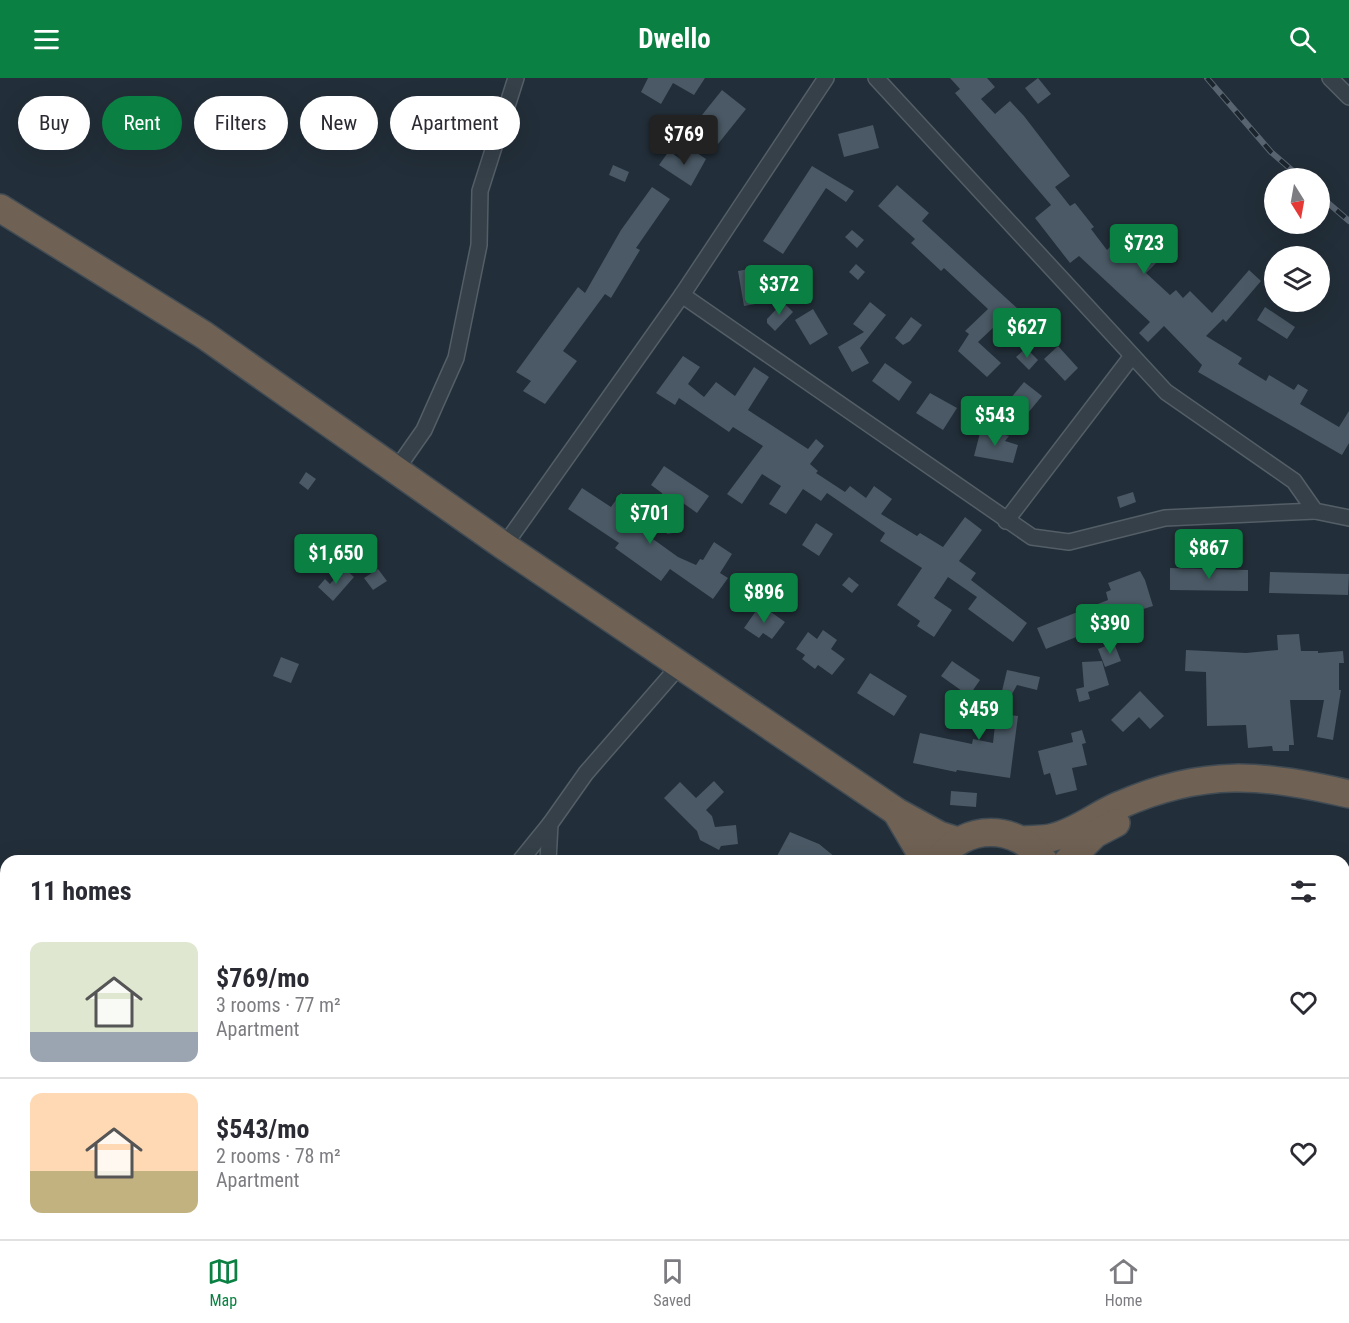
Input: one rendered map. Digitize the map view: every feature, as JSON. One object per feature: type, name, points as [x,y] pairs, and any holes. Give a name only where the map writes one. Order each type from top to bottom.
[{"type":"highway","points":[[0,208],[204,335],[504,546],[897,812],[939,835],[958,840]]},
{"type":"highway","points":[[1022,840],[1054,837],[1120,805],[1152,793],[1208,779],[1248,777],[1289,780],[1349,794]]},
{"type":"highway","points":[[1074,855],[1095,834],[1125,818],[1156,807],[1210,793],[1248,791],[1287,794],[1349,808]]},
{"type":"highway","points":[[897,812],[921,855]]},
{"type":"highway","points":[[944,855],[958,840],[974,834],[990,832],[1007,834],[1022,840],[1038,855]]},
{"type":"street","points":[[396,470],[424,430],[456,358],[479,245],[480,191],[516,78]]},
{"type":"street","points":[[504,546],[682,295],[826,78]]},
{"type":"street","points":[[876,78],[1166,392],[1294,481],[1315,511]]},
{"type":"street","points":[[1336,80],[1349,97]]},
{"type":"street","points":[[682,295],[1032,537],[1069,542],[1165,518],[1315,511],[1349,518]]},
{"type":"street","points":[[1006,521],[1132,356]]},
{"type":"street","points":[[525,855],[586,773],[680,665]]},
{"type":"street","points":[[548,855],[550,824]]},
{"type":"building","points":[[648,78],[705,78],[694,95],[673,83],[661,104],[641,92]]},
{"type":"building","points":[[950,78],[987,78],[995,87],[981,99],[995,114],[1010,101],[1024,116],[1070,176],[1055,187],[1070,206],[1075,203],[1094,227],[1091,229],[1107,250],[1114,243],[1127,256],[1142,240],[1161,258],[1146,273],[1170,295],[1176,290],[1183,298],[1190,291],[1212,313],[1249,270],[1261,281],[1226,322],[1223,319],[1206,336],[1242,358],[1238,364],[1266,381],[1269,375],[1294,390],[1298,384],[1308,390],[1300,404],[1339,427],[1349,411],[1349,443],[1342,455],[1198,372],[1202,365],[1164,326],[1148,342],[1139,333],[1150,322],[1079,256],[1070,263],[1035,218],[1051,205],[955,93],[960,89]]},
{"type":"building","points":[[1038,78],[1051,94],[1038,104],[1025,88]]},
{"type":"building","points":[[722,90],[746,109],[718,144],[694,125]]},
{"type":"building","points":[[873,125],[879,148],[844,157],[838,134]]},
{"type":"building","points":[[691,149],[706,159],[691,186],[659,165],[669,151],[683,161]]},
{"type":"building","points":[[613,165],[629,172],[625,182],[609,175]]},
{"type":"building","points":[[812,166],[854,191],[846,202],[826,188],[783,254],[763,241]]},
{"type":"building","points":[[897,185],[929,213],[922,221],[1031,321],[1011,341],[996,325],[978,342],[1001,363],[987,377],[958,351],[969,334],[965,331],[988,309],[944,268],[941,271],[911,243],[915,239],[878,206]]},
{"type":"building","points":[[652,187],[670,199],[636,248],[640,250],[611,298],[605,294],[563,351],[577,361],[545,404],[523,391],[531,381],[516,372],[578,287],[585,293],[621,230]]},
{"type":"building","points":[[852,230],[864,240],[857,248],[845,237]]},
{"type":"building","points":[[856,264],[865,272],[858,280],[849,272]]},
{"type":"building","points":[[766,266],[772,301],[744,306],[738,271]]},
{"type":"building","points":[[783,302],[793,312],[775,331],[767,323],[767,319]]},
{"type":"building","points":[[870,302],[886,315],[860,348],[869,363],[852,372],[838,347],[864,332],[853,324]]},
{"type":"building","points":[[813,309],[828,334],[810,345],[795,320]]},
{"type":"building","points":[[1264,309],[1264,312],[1272,312],[1295,327],[1287,339],[1257,320]]},
{"type":"building","points":[[911,317],[922,325],[910,341],[903,345],[895,338]]},
{"type":"building","points":[[1058,346],[1078,368],[1065,381],[1044,359]]},
{"type":"building","points":[[1026,348],[1038,360],[1029,370],[1016,357]]},
{"type":"building","points":[[683,356],[700,367],[688,384],[704,397],[716,382],[735,396],[754,367],[769,377],[748,410],[808,449],[816,439],[824,446],[810,464],[818,471],[816,473],[845,492],[850,486],[866,498],[874,486],[892,499],[881,514],[917,536],[920,533],[943,547],[965,517],[982,530],[959,561],[976,573],[971,580],[1027,623],[1013,642],[968,609],[977,597],[948,577],[934,598],[952,610],[934,637],[917,626],[920,621],[897,605],[922,568],[880,541],[885,533],[827,493],[821,501],[803,489],[786,514],[769,504],[781,486],[762,474],[742,504],[727,494],[763,446],[733,427],[729,432],[679,398],[675,405],[656,393]]},
{"type":"building","points":[[885,363],[912,382],[899,401],[872,381]]},
{"type":"building","points":[[1024,382],[1042,396],[1014,430],[997,415]]},
{"type":"building","points":[[930,393],[957,408],[943,430],[916,413]]},
{"type":"building","points":[[981,429],[1009,436],[1005,441],[1018,445],[1013,463],[974,456]]},
{"type":"building","points":[[664,466],[709,496],[697,513],[676,498],[680,532],[667,534],[662,493],[651,485]]},
{"type":"building","points":[[306,472],[316,479],[308,490],[299,483]]},
{"type":"building","points":[[582,488],[611,507],[621,493],[632,501],[621,516],[678,557],[696,565],[700,559],[703,560],[714,542],[732,554],[720,573],[728,578],[713,599],[670,569],[661,581],[615,548],[619,543],[568,509]]},
{"type":"building","points":[[1133,492],[1136,502],[1120,508],[1117,497]]},
{"type":"building","points":[[816,523],[833,534],[819,556],[802,545]]},
{"type":"building","points":[[344,568],[354,577],[333,601],[318,587],[325,579],[330,584]]},
{"type":"building","points":[[1170,568],[1248,570],[1248,591],[1170,590]]},
{"type":"building","points":[[378,569],[387,581],[373,590],[364,578]]},
{"type":"building","points":[[1140,571],[1153,606],[1140,610],[1138,605],[1095,618],[1099,628],[1046,649],[1037,628],[1108,600],[1106,592],[1111,590],[1108,583]]},
{"type":"building","points":[[1270,572],[1349,574],[1348,595],[1269,593]]},
{"type":"building","points":[[849,577],[859,585],[852,593],[842,585]]},
{"type":"building","points":[[758,608],[768,616],[771,612],[785,622],[772,639],[763,633],[759,638],[744,628]]},
{"type":"building","points":[[823,630],[837,640],[831,649],[845,659],[832,675],[818,665],[815,669],[802,659],[805,655],[796,649],[808,632],[817,639]]},
{"type":"building","points":[[1299,634],[1301,651],[1318,651],[1318,653],[1343,651],[1344,663],[1339,663],[1339,690],[1341,690],[1333,740],[1317,737],[1324,700],[1290,700],[1294,745],[1289,745],[1289,751],[1273,751],[1272,746],[1248,748],[1246,725],[1207,726],[1206,672],[1185,671],[1186,650],[1246,653],[1278,650],[1277,635]]},
{"type":"building","points":[[1114,643],[1121,661],[1105,667],[1098,649]]},
{"type":"building","points":[[281,657],[299,664],[291,683],[273,676]]},
{"type":"building","points":[[952,661],[980,680],[969,696],[941,676]]},
{"type":"building","points":[[1102,661],[1109,685],[1088,692],[1090,699],[1079,702],[1076,689],[1084,687],[1082,662]]},
{"type":"building","points":[[1007,670],[1040,677],[1037,690],[1017,685],[1001,714],[1018,716],[1010,778],[957,770],[956,772],[913,763],[920,733],[972,744],[973,739],[993,743],[996,716]]},
{"type":"building","points":[[870,673],[907,696],[894,716],[857,693]]},
{"type":"building","points":[[1140,691],[1164,716],[1150,729],[1139,717],[1123,732],[1111,720]]},
{"type":"building","points":[[1082,730],[1086,743],[1082,744],[1087,765],[1072,768],[1077,790],[1056,795],[1050,773],[1044,775],[1038,751],[1073,742],[1071,733]]},
{"type":"building","points":[[714,781],[724,792],[706,810],[712,816],[715,827],[736,825],[738,844],[721,846],[719,850],[700,840],[697,831],[664,798],[680,782],[696,798]]},
{"type":"building","points":[[951,791],[977,793],[976,807],[950,805]]},
{"type":"building","points":[[790,832],[819,844],[833,855],[778,855]]},
{"type":"railway","points":[[1207,78],[1271,152],[1289,168]]},
{"type":"railway","points":[[1330,205],[1349,221]]}]
